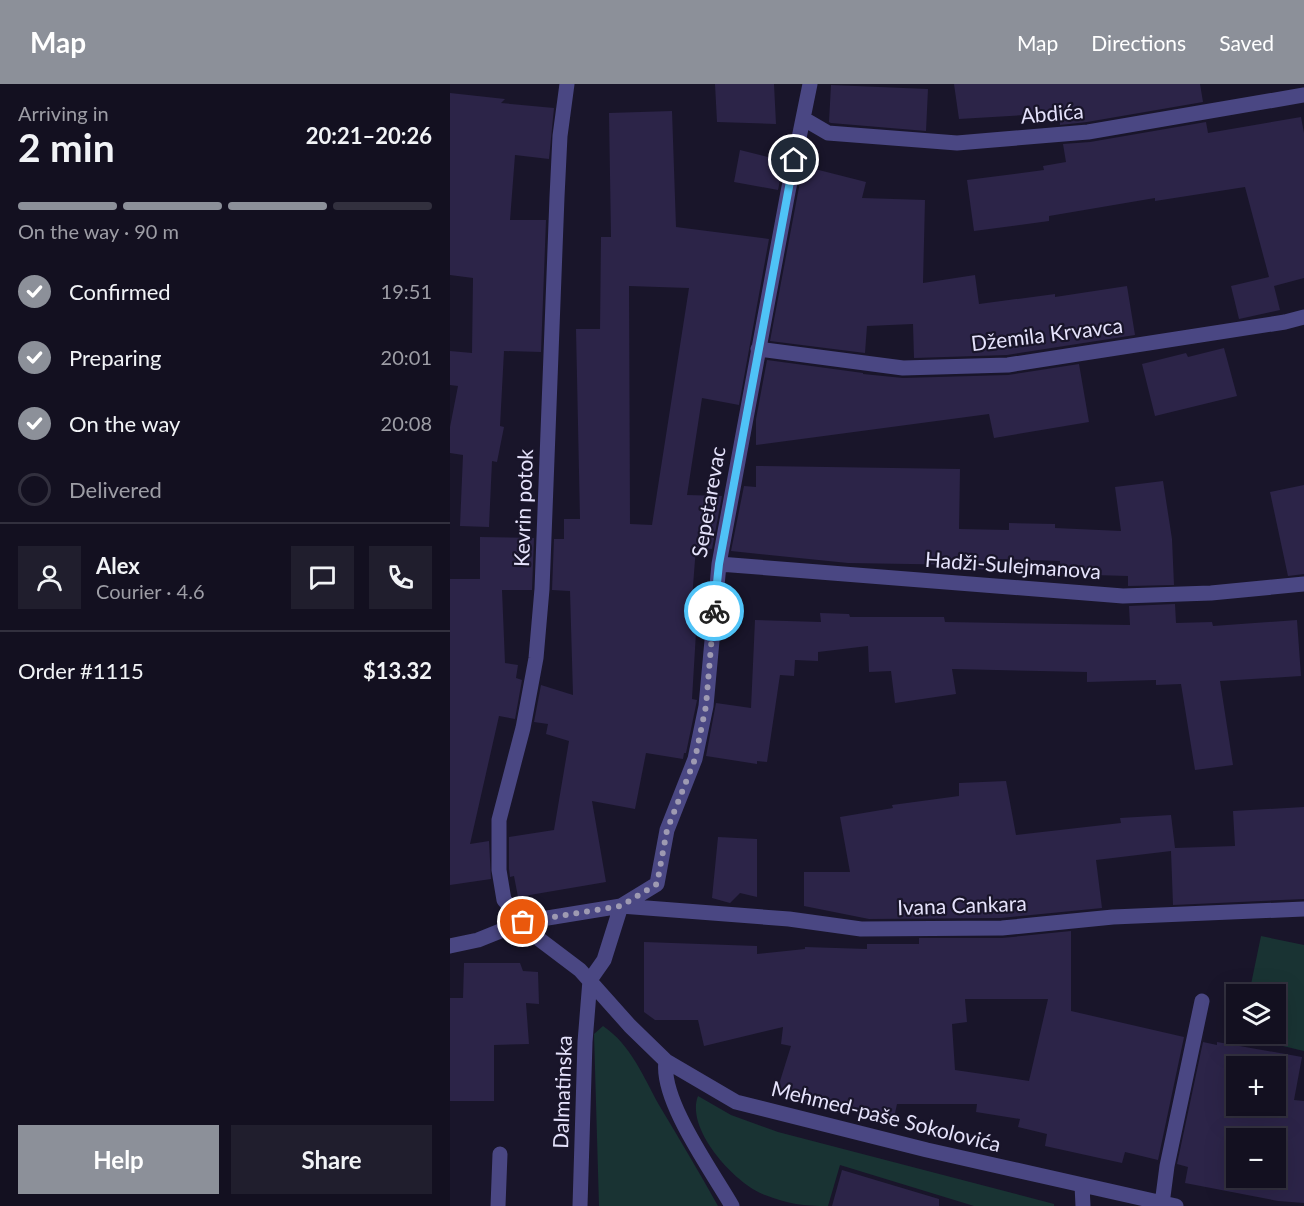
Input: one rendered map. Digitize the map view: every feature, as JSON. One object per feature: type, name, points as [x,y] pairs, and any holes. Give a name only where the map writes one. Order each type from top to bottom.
[{"type":"street","name":"Kevrin potok","points":[[567,84],[559,146],[540,612],[536,658],[523,728],[499,820],[499,870],[504,900],[539,939],[590,980]]},
{"type":"street","name":"Sepetarevac","points":[[621,906],[657,884],[667,830],[695,759],[706,706],[719,564],[810,84]]},
{"type":"street","name":"Abdića","points":[[804,119],[828,134],[957,143],[1088,132],[1304,95]]},
{"type":"street","name":"Džemila Krvavca","points":[[758,349],[903,368],[1008,365],[1285,322],[1304,317]]},
{"type":"street","name":"Hadži-Sulejmanova","points":[[719,564],[1124,596],[1211,593],[1304,584]]},
{"type":"street","points":[[450,945],[478,940],[523,922],[621,906],[604,960],[590,980]]},
{"type":"street","name":"Ivana Cankara","points":[[621,906],[789,919],[861,929],[1002,928],[1113,917],[1304,909]]},
{"type":"street","name":"Mehmed-paše Sokolovića","points":[[590,980],[630,1026],[666,1061],[736,1102],[927,1150],[1169,1205]]},
{"type":"street","name":"Dalmatinska","points":[[580,1206],[590,980]]},
{"type":"street","points":[[1169,1205],[1167,1166],[1202,1001]]},
{"type":"street","points":[[588,1021],[600,1010],[616,1009]]},
{"type":"street","points":[[666,1061],[665,1070],[673,1103],[732,1206]]},
{"type":"street","points":[[498,1206],[500,1154]]},
{"type":"street","points":[[1082,1185],[1083,1206]]},
{"type":"green space","points":[[1261,936],[1304,945],[1304,1051],[1274,1044],[1286,1044],[1286,984],[1251,984]]},
{"type":"green space","points":[[603,1026],[621,1042],[636,1062],[718,1206],[599,1206],[594,1034]]},
{"type":"green space","points":[[698,1096],[731,1115],[778,1132],[1054,1204],[1054,1206],[974,1206],[840,1165],[828,1206],[781,1201],[753,1189],[740,1180],[715,1154],[699,1124],[696,1109]]},
{"type":"building","points":[[715,84],[774,84],[776,124],[717,122]]},
{"type":"building","points":[[954,84],[1200,84],[1203,102],[1060,125],[1059,113],[959,119]]},
{"type":"building","points":[[831,85],[928,89],[926,131],[831,123],[829,122]]},
{"type":"building","points":[[450,93],[505,99],[501,103],[554,108],[549,159],[515,155],[510,220],[546,220],[541,352],[504,351],[500,426],[504,427],[497,462],[492,461],[489,527],[460,526],[463,455],[450,453],[450,427],[458,386],[450,385],[450,351],[472,353],[473,278],[450,275]]},
{"type":"building","points":[[672,111],[676,227],[769,239],[739,405],[702,398],[687,495],[722,496],[712,549],[696,547],[692,599],[698,599],[692,699],[697,700],[686,753],[683,759],[646,753],[635,809],[592,801],[606,882],[518,897],[514,876],[510,877],[509,837],[554,830],[569,741],[546,734],[548,724],[534,722],[541,685],[573,695],[570,591],[552,590],[554,539],[564,539],[564,519],[580,519],[576,329],[600,329],[601,237],[611,237],[609,113]],"holes":[[[629,286],[689,288],[652,525],[630,524]]]},
{"type":"building","points":[[1301,117],[1304,133],[1304,278],[1274,286],[1280,310],[1239,319],[1231,286],[1269,277],[1245,187],[1155,201],[1155,198],[1049,216],[1049,221],[974,231],[967,180],[1044,170],[1043,166],[1066,162],[1063,144],[1090,142],[1206,122],[1208,133]]},
{"type":"building","points":[[740,150],[784,161],[778,190],[734,182]]},
{"type":"building","points":[[803,166],[866,182],[862,198],[925,200],[923,283],[975,275],[979,304],[1055,294],[1055,297],[1127,286],[1135,335],[1007,355],[914,358],[913,324],[867,326],[865,353],[770,341]]},
{"type":"building","points":[[1224,348],[1237,396],[1155,416],[1142,364],[1186,353],[1188,357]]},
{"type":"building","points":[[767,360],[903,378],[1008,375],[1079,364],[1089,422],[994,438],[989,414],[756,445],[756,419]]},
{"type":"building","points":[[756,466],[960,469],[959,529],[1009,530],[1009,523],[1055,524],[1055,528],[1121,531],[1115,487],[1163,481],[1172,539],[1174,585],[1128,586],[1128,576],[1060,574],[1060,561],[999,559],[999,570],[971,569],[971,565],[848,563],[731,551],[744,486],[756,487]]},
{"type":"building","points":[[1304,485],[1304,574],[1288,576],[1270,492]]},
{"type":"building","points":[[480,537],[534,538],[532,590],[502,590],[505,663],[518,665],[516,678],[522,680],[515,719],[499,716],[470,844],[489,841],[491,879],[450,885],[450,579],[480,579]]},
{"type":"building","points":[[1175,604],[1176,623],[1212,622],[1213,626],[1297,620],[1301,676],[1220,681],[1233,765],[1195,770],[1181,684],[1156,685],[1156,680],[1087,682],[1087,672],[952,669],[956,694],[895,703],[891,671],[869,672],[868,646],[818,652],[818,661],[795,660],[794,676],[780,675],[767,762],[757,761],[757,764],[706,756],[716,703],[751,708],[755,620],[821,622],[820,613],[849,614],[850,617],[944,617],[945,622],[1130,625],[1129,606]]},
{"type":"building","points":[[1006,781],[1016,835],[1121,823],[1120,818],[1171,815],[1175,848],[1235,846],[1233,811],[1304,807],[1304,899],[1173,905],[1171,851],[1096,860],[1102,908],[1001,918],[869,919],[804,906],[804,872],[850,872],[840,817],[893,808],[892,805],[959,796],[959,783]]},
{"type":"building","points":[[718,837],[757,839],[757,897],[740,893],[730,903],[712,898]]},
{"type":"building","points":[[1071,931],[1071,1011],[1184,1037],[1158,1160],[1125,1152],[1122,1163],[1045,1146],[1047,1134],[1018,1127],[1020,1119],[976,1112],[977,1104],[897,1104],[894,1118],[821,1099],[819,1107],[776,1094],[791,1046],[781,1044],[783,1027],[704,1046],[698,1020],[655,1020],[644,1012],[644,942],[757,946],[757,954],[805,949],[805,947],[867,949],[867,944],[919,944],[919,938],[1002,938]],"holes":[[[965,999],[1048,999],[1029,1081],[955,1070],[952,1024],[967,1022]]]},
{"type":"building","points":[[464,963],[520,963],[523,971],[538,972],[539,1004],[526,1003],[529,1044],[494,1045],[494,1101],[450,1101],[450,998],[463,998]]},
{"type":"building","points":[[1203,1042],[1217,1045],[1217,1042],[1302,1057],[1294,1100],[1304,1101],[1304,1203],[1278,1201],[1185,1183],[1188,1167],[1177,1164]]},
{"type":"building","points":[[842,1170],[939,1199],[939,1206],[832,1206]]},
{"type":"way so far","points":[[523,922],[621,906],[657,884],[667,830],[695,759],[706,706],[714,611]]},
{"type":"route","points":[[714,611],[719,564],[794,160]]}]
